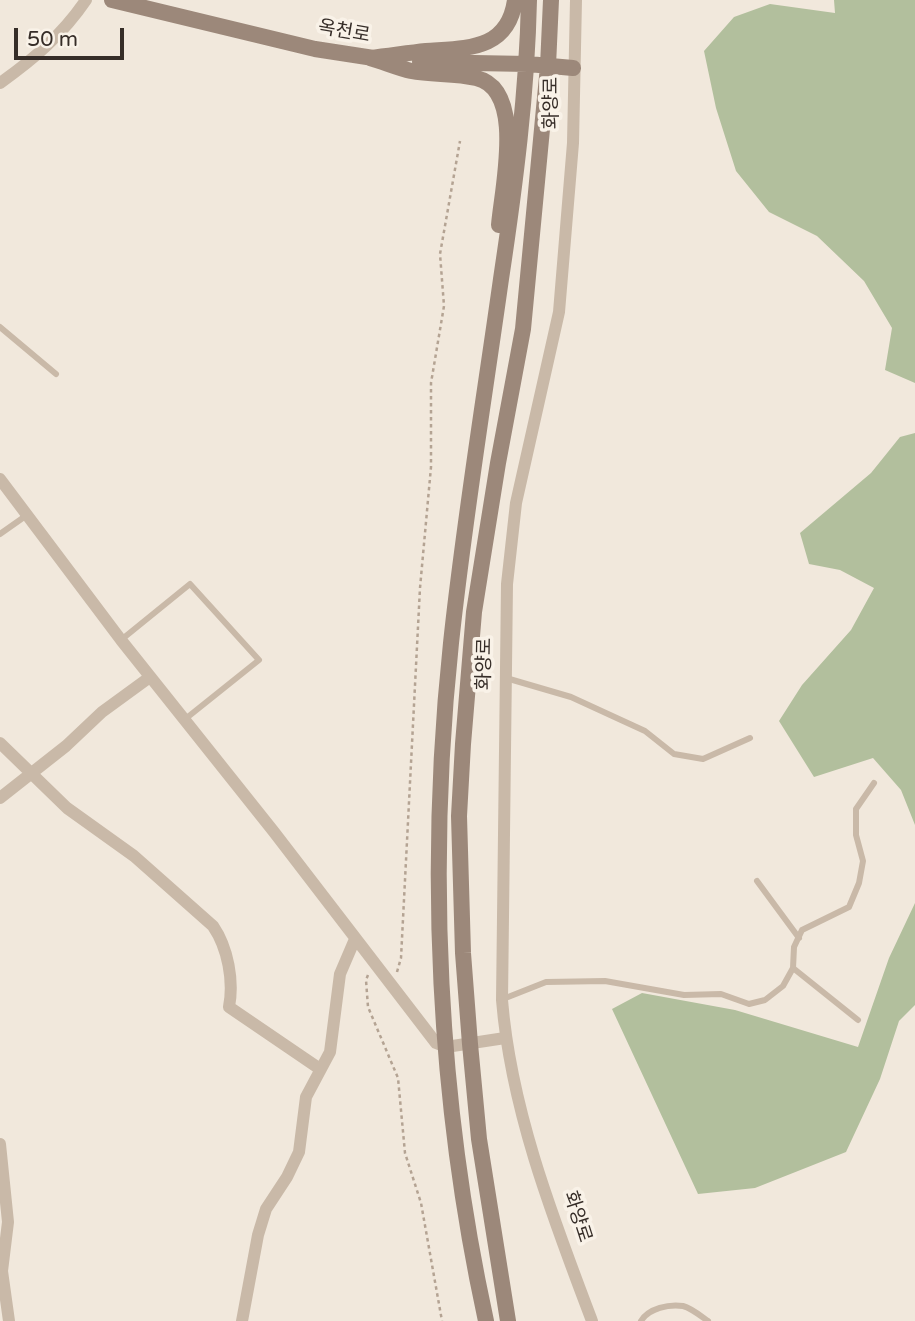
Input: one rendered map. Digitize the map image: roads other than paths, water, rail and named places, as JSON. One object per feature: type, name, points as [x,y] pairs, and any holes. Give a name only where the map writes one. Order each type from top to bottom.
[{"type":"main road","name":"옥천로","points":[[113,0],[316,49],[370,58],[425,63],[528,64],[573,68]]},
{"type":"main road","points":[[370,58],[478,48],[494,39],[510,22],[515,0]]},
{"type":"main road","name":"화양로","points":[[486,1321],[473,1266],[461,1188],[446,1046],[441,951],[441,761],[451,643],[518,161],[528,64],[529,0]]},
{"type":"main road","name":"화양로","points":[[508,1321],[479,1139],[470,1044],[460,874],[463,744],[480,563],[523,329],[548,66],[551,0]]},
{"type":"main road","points":[[370,58],[412,71],[478,78],[491,85],[501,97],[509,125],[495,263],[500,284]]},
{"type":"street","points":[[0,83],[69,25],[86,0]]},
{"type":"street","name":"화양로","points":[[576,0],[573,143],[559,313],[516,503],[508,584],[502,1000],[505,1038],[530,1143],[562,1242],[592,1321]]},
{"type":"street","points":[[0,479],[121,640],[274,832],[436,1043],[446,1046],[505,1038]]},
{"type":"street","points":[[0,799],[66,746],[102,712],[150,677]]},
{"type":"street","points":[[0,743],[33,772],[67,808],[134,856],[213,926],[221,939],[230,976],[232,993],[229,1007],[320,1069]]},
{"type":"street","points":[[242,1321],[258,1236],[267,1209],[299,1152],[306,1097],[330,1052],[340,974],[355,939]]},
{"type":"street","points":[[0,1144],[8,1223],[2,1271],[9,1321]]},
{"type":"lane","points":[[0,327],[56,374]]},
{"type":"lane","points":[[0,534],[26,515]]},
{"type":"lane","points":[[121,640],[190,584],[259,660],[184,720]]},
{"type":"lane","points":[[506,678],[571,697],[645,731],[674,754],[703,759],[750,738]]},
{"type":"lane","points":[[502,1000],[546,982],[605,981],[684,995],[721,994],[749,1004],[765,1000],[783,986],[793,968],[794,947],[802,930],[849,907],[859,883],[863,861],[856,835],[856,809],[874,783]]},
{"type":"lane","points":[[757,881],[799,937]]},
{"type":"lane","points":[[793,968],[858,1020]]},
{"type":"lane","points":[[641,1321],[644,1316],[662,1307],[685,1306],[708,1321]]}]
